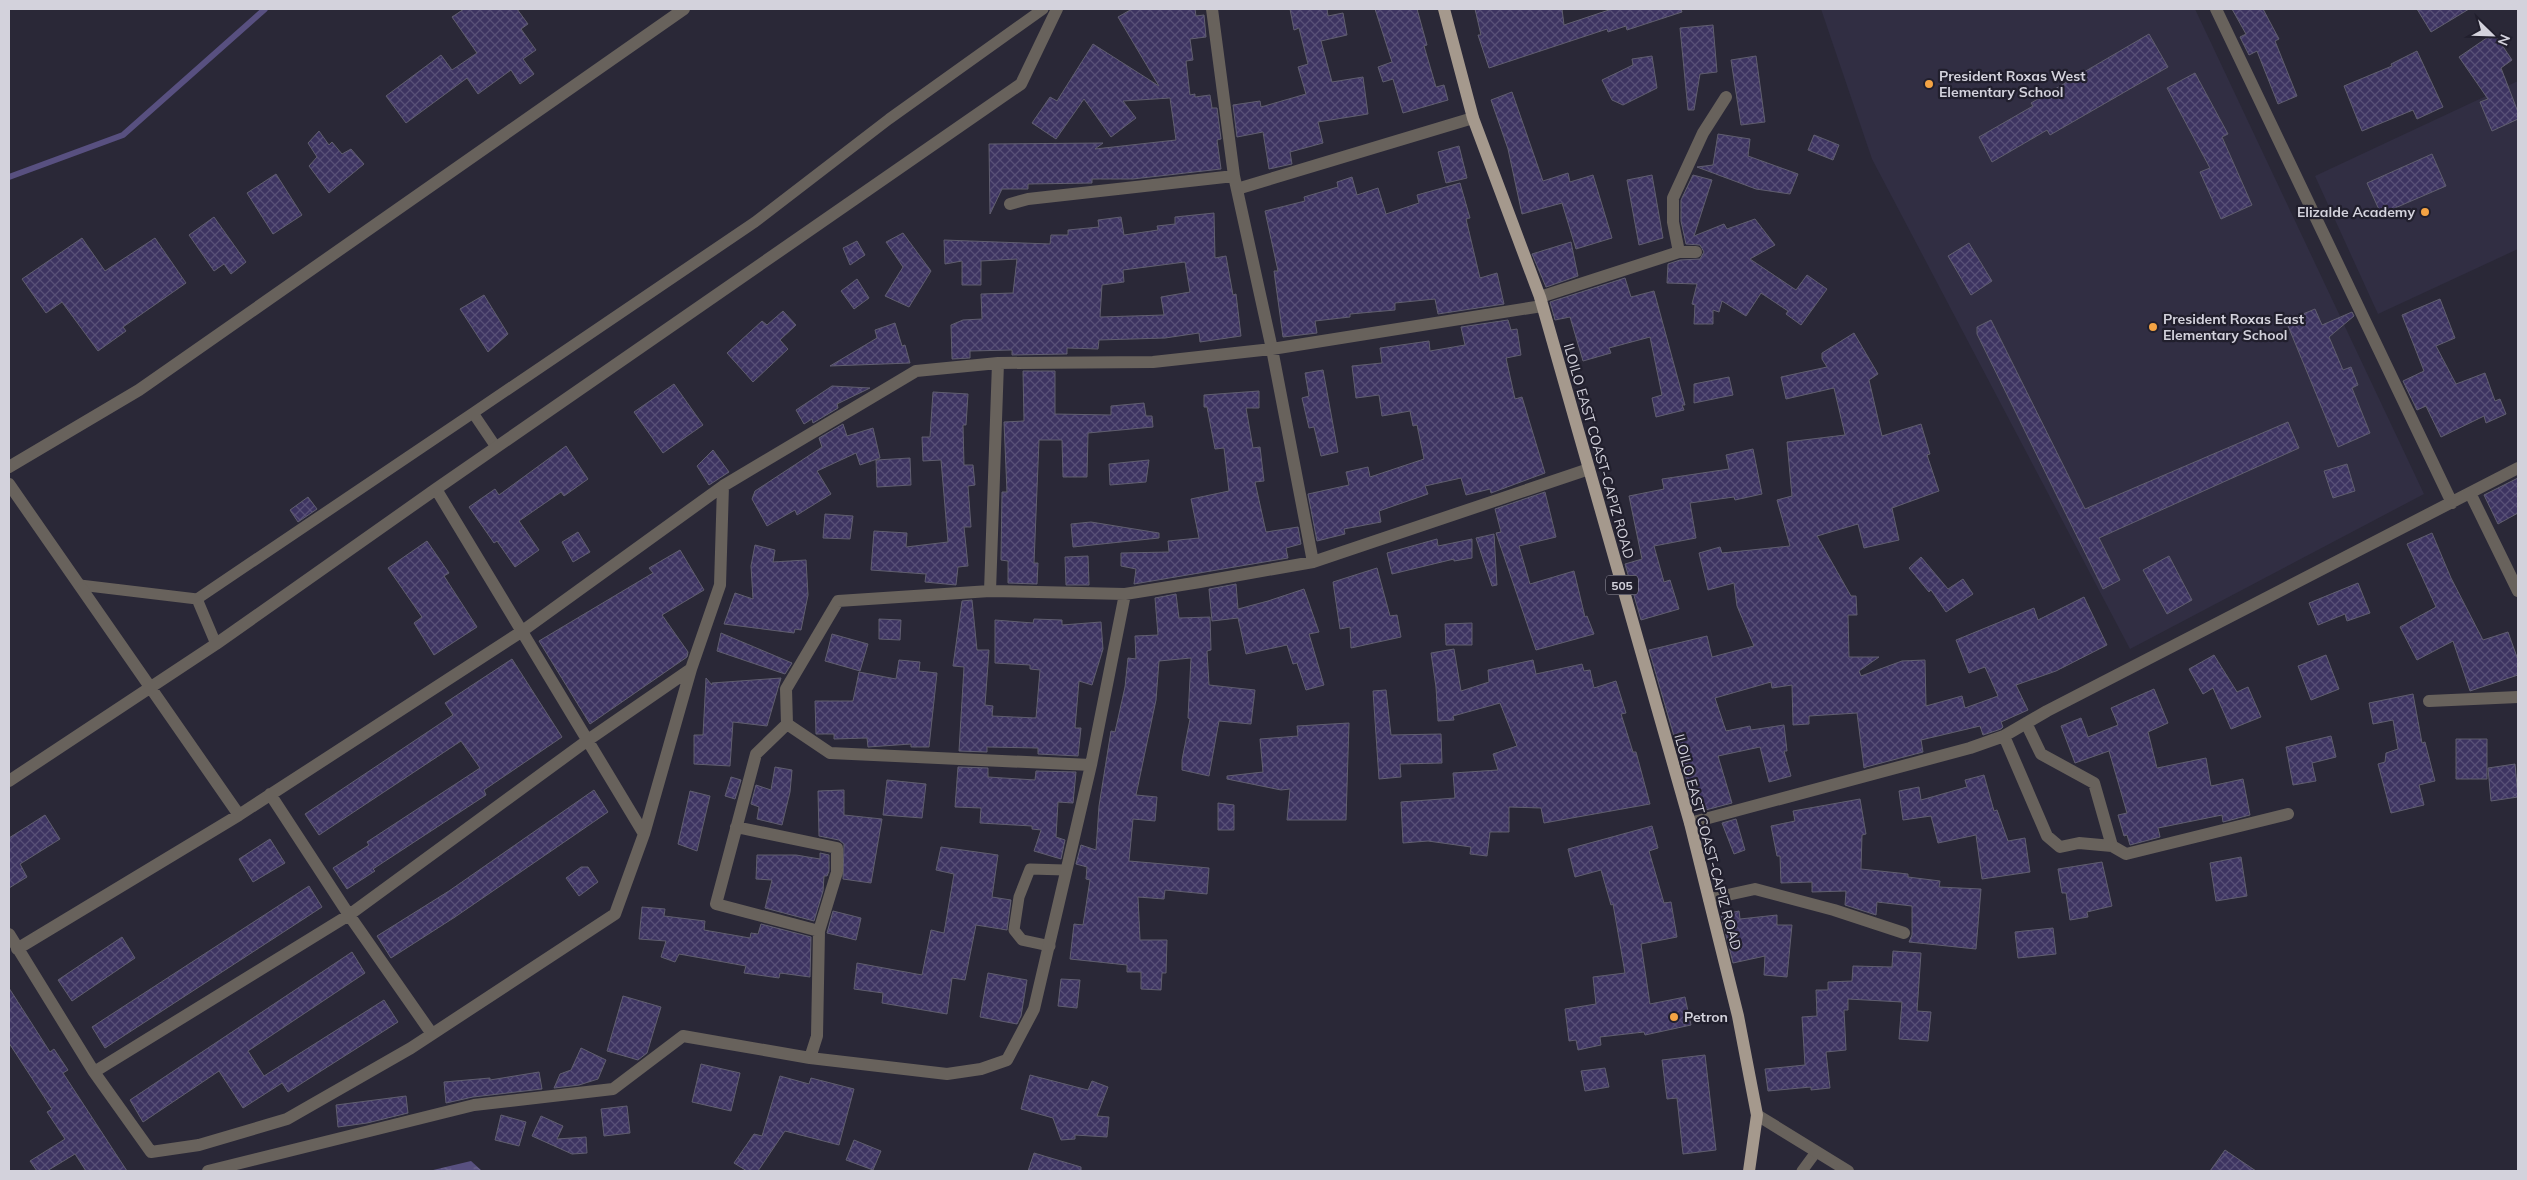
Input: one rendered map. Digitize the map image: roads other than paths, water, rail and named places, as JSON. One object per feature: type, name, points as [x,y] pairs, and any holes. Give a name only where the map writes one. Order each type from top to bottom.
[{"type":"main road","name":"ILOILO EAST COAST-CAPIZ ROAD","points":[[1444,9],[1473,118],[1541,302],[1690,824],[1738,1016],[1757,1115],[1749,1171]]},
{"type":"street","points":[[9,467],[138,390],[684,9]]},
{"type":"street","points":[[9,780],[216,644],[496,447],[1021,84],[1057,9]]},
{"type":"street","points":[[1212,9],[1236,182],[1272,349],[1313,562]]},
{"type":"street","points":[[2216,9],[2452,503]]},
{"type":"street","points":[[1679,252],[1673,222],[1673,198],[1702,133],[1726,97]]},
{"type":"street","points":[[1010,204],[1028,199],[1236,182],[1473,118]]},
{"type":"street","points":[[17,949],[239,815],[521,632],[723,486],[916,371],[998,363],[1153,362],[1272,349],[1541,302],[1679,252],[1696,252]]},
{"type":"street","points":[[990,591],[998,363]]},
{"type":"street","points":[[1690,824],[1970,748],[2004,736],[2518,468]]},
{"type":"street","points":[[820,931],[716,904],[756,754],[787,724],[786,689],[838,601],[990,591],[1125,594],[1313,562],[1589,469]]},
{"type":"street","points":[[9,484],[239,815]]},
{"type":"street","points":[[9,934],[94,1072],[151,1152],[200,1145],[287,1119],[432,1034],[615,914],[644,834],[691,669],[720,585],[723,486]]},
{"type":"street","points":[[436,489],[644,834]]},
{"type":"street","points":[[2470,494],[2518,591]]},
{"type":"street","points":[[208,1171],[474,1105],[613,1089],[683,1036],[810,1058],[947,1074],[981,1069],[1007,1060],[1034,1009],[1050,946],[1065,870],[1091,765],[1125,594]]},
{"type":"street","points":[[94,1072],[349,915],[588,740],[691,669]]},
{"type":"street","points":[[2429,701],[2518,698]]},
{"type":"street","points":[[2026,723],[2042,754],[2094,783],[2112,846]]},
{"type":"street","points":[[787,724],[830,753],[1091,765]]},
{"type":"street","points":[[2004,736],[2047,836],[2060,848],[2079,843],[2112,846],[2126,854],[2288,814]]},
{"type":"street","points":[[270,794],[349,915],[432,1034]]},
{"type":"street","points":[[736,827],[837,848],[837,872],[820,931],[817,1036],[810,1058]]},
{"type":"street","points":[[1709,899],[1755,889],[1834,910],[1904,932]]},
{"type":"street","points":[[1757,1115],[1848,1171]]},
{"type":"lane","points":[[80,586],[197,599],[755,222],[889,118],[1043,9]]},
{"type":"lane","points":[[473,413],[496,447]]},
{"type":"lane","points":[[197,599],[216,644]]},
{"type":"lane","points":[[1050,946],[1022,940],[1014,930],[1019,897],[1030,869],[1065,870]]},
{"type":"lane","points":[[1802,1171],[1816,1152]]},
{"type":"water","points":[[471,1161],[482,1171],[429,1171]]},
{"type":"waterway","points":[[9,177],[123,135],[265,9]]},
{"type":"place","name":"President Roxas West Elementary School","points":[[1929,84]]},
{"type":"place","name":"Elizalde Academy","points":[[2425,212]]},
{"type":"place","name":"President Roxas East Elementary School","points":[[2153,327]]},
{"type":"place","name":"Petron","points":[[1674,1017]]}]
